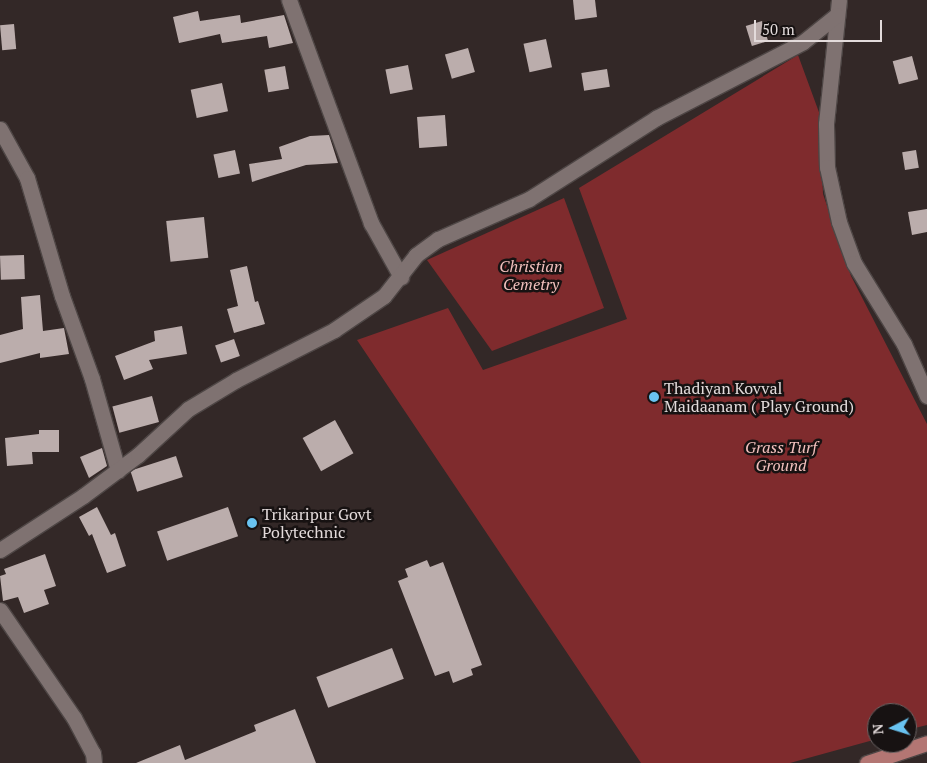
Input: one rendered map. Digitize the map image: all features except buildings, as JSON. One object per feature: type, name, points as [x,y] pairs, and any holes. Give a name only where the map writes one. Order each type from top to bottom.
[{"type":"main road","points":[[867,763],[927,743]]},
{"type":"street","points":[[290,0],[371,223],[401,277]]},
{"type":"street","points":[[0,550],[118,470],[188,410],[236,380],[334,330],[384,296],[401,277],[416,255],[438,239],[529,199],[656,118],[803,42],[838,7]]},
{"type":"street","points":[[838,7],[826,124],[827,167],[838,222],[854,263],[904,344],[927,396]]},
{"type":"street","points":[[0,129],[30,187],[62,296],[92,379],[118,470]]},
{"type":"street","points":[[0,610],[74,718],[93,753],[94,763]]},
{"type":"green space","name":"Thadiyan Kovval Maidaanam ( Play Ground)","points":[[798,55],[820,115],[823,194],[851,276],[927,424],[927,725],[917,728],[917,703],[867,703],[867,742],[790,763],[641,763],[357,340],[448,308],[483,370],[627,319],[579,188]]},
{"type":"green space","name":"Christian Cemetry","points":[[564,198],[604,308],[492,351],[427,260]]},
{"type":"place","name":"Thadiyan Kovval Maidaanam ( Play Ground)","points":[[654,397]]},
{"type":"place","name":"Trikaripur Govt Polytechnic","points":[[252,523]]},
{"type":"park label","name":"Grass Turf Ground","points":[[781,456]]}]
